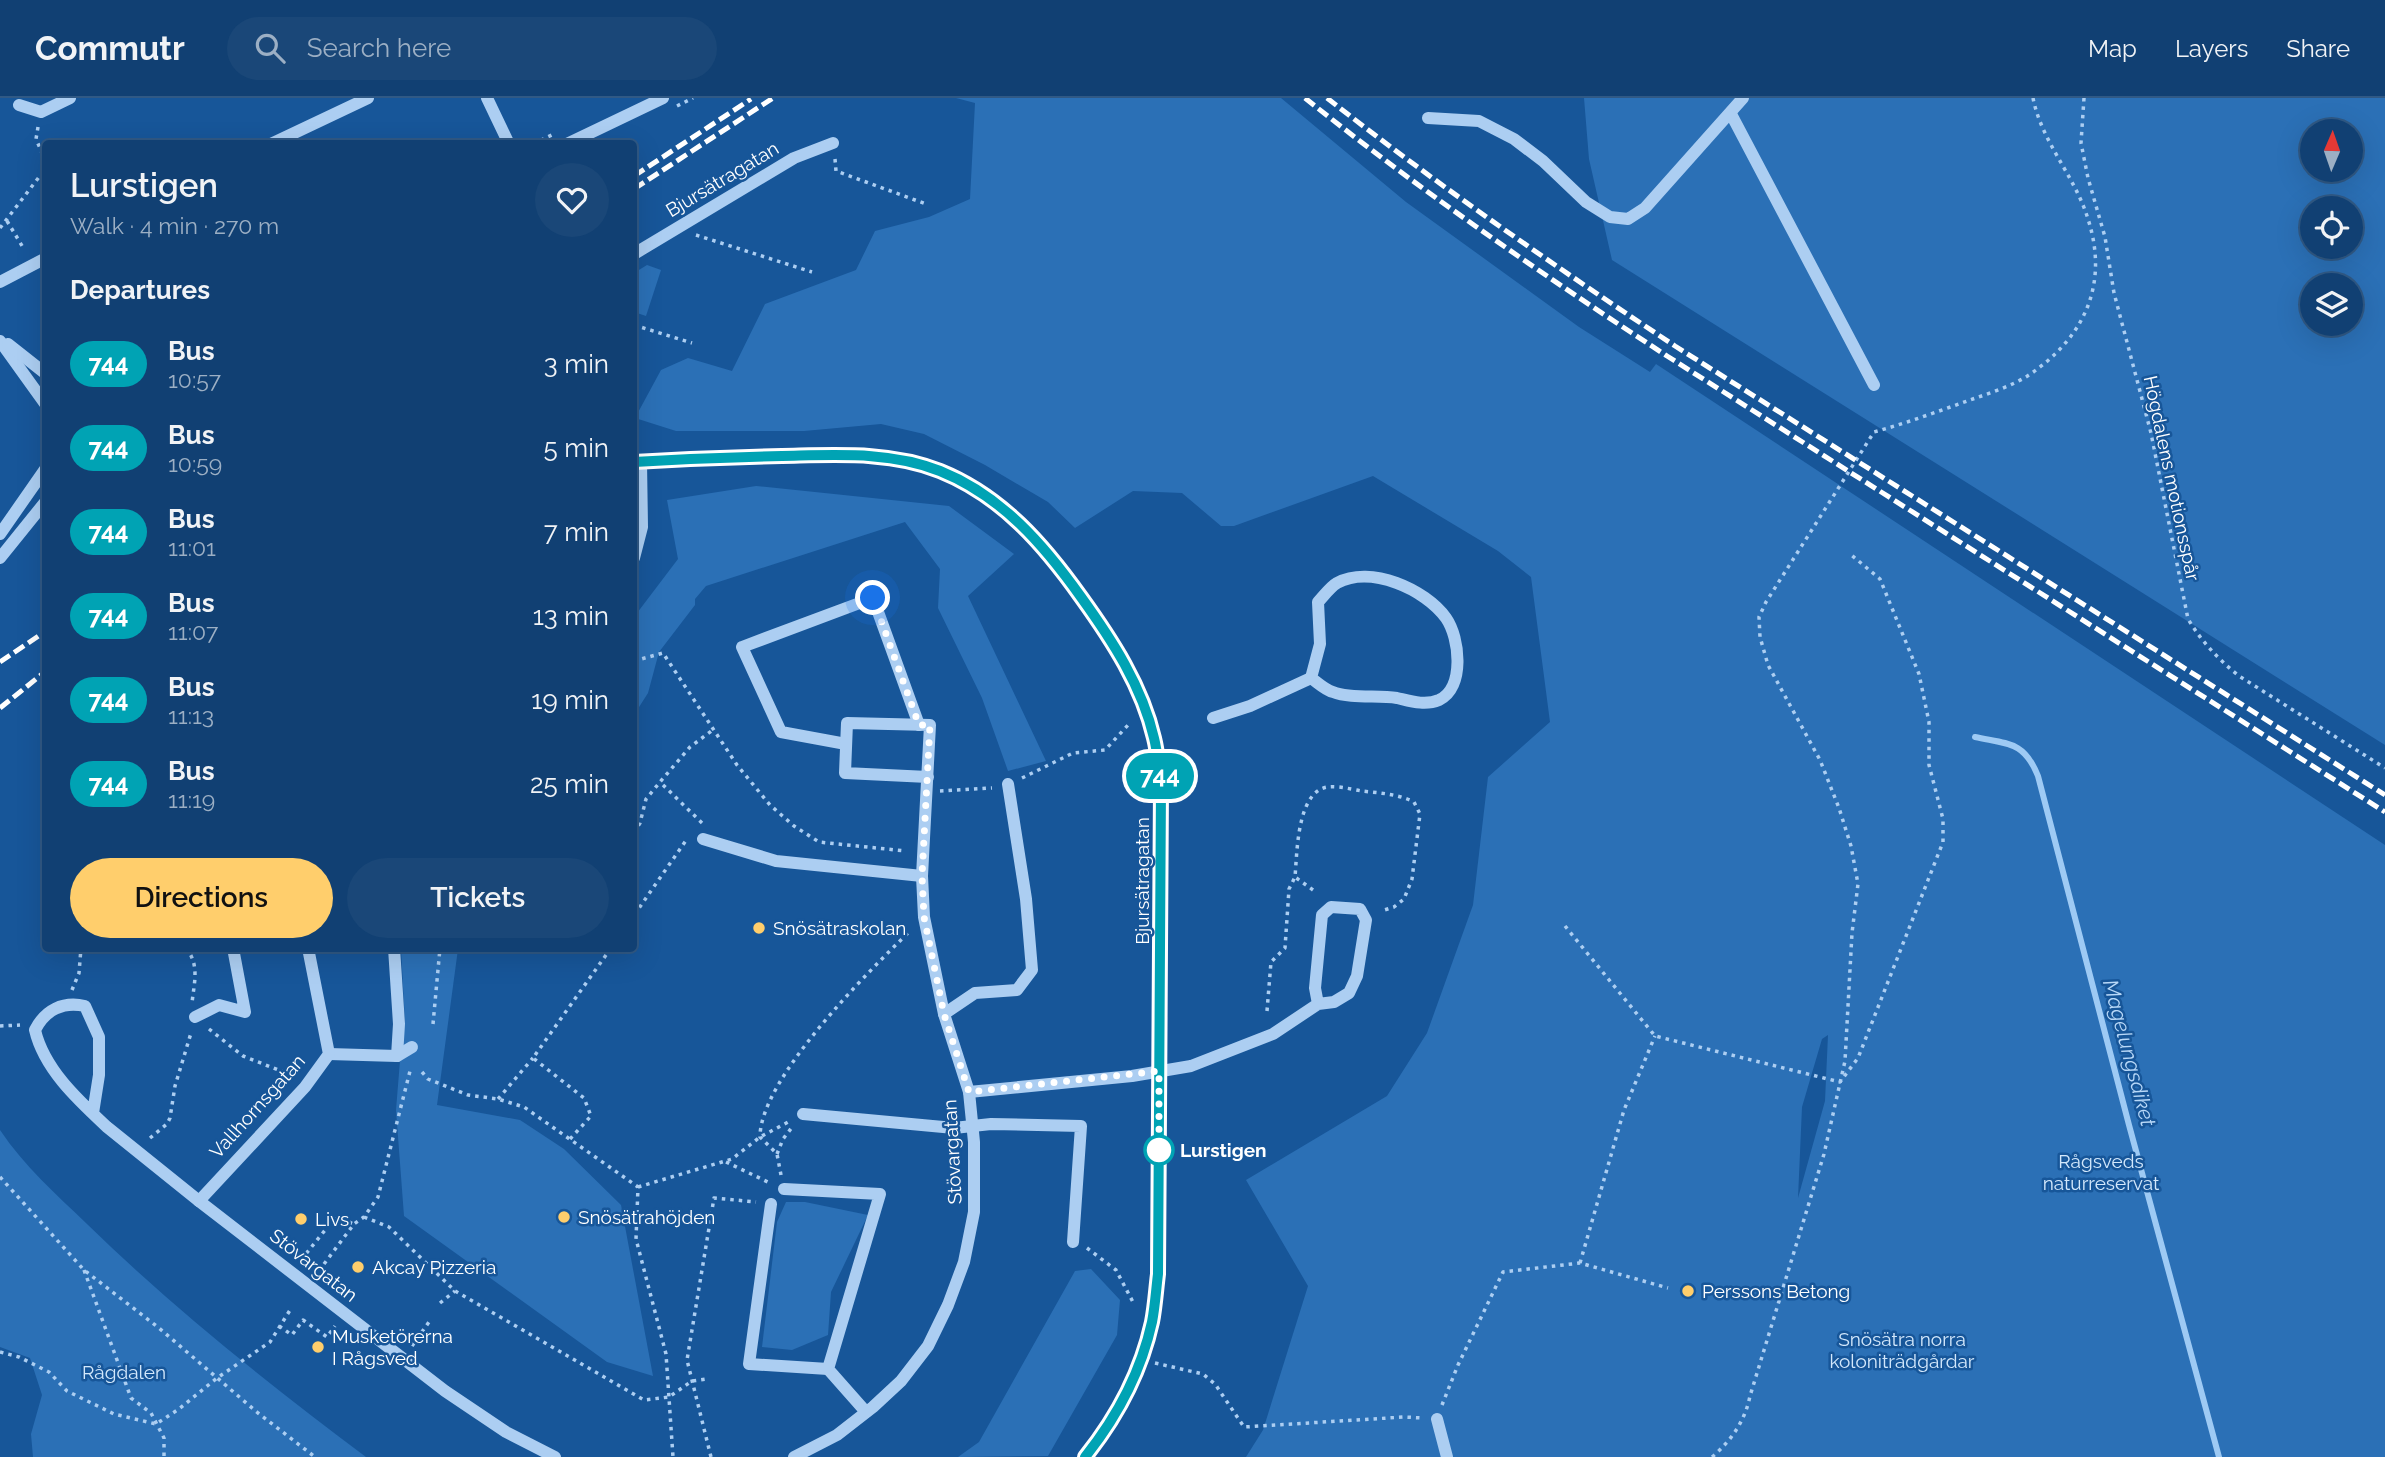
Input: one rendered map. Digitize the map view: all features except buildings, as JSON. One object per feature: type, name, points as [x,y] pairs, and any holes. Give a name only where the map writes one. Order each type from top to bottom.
[{"type":"street","points":[[19,105],[41,112],[70,98]]},
{"type":"street","points":[[279,140],[368,98]]},
{"type":"street","points":[[487,98],[507,140]]},
{"type":"street","points":[[575,140],[663,98]]},
{"type":"street","points":[[1428,118],[1479,121],[1534,153],[1586,202],[1610,217],[1628,219],[1645,208],[1743,98]]},
{"type":"street","points":[[1731,114],[1874,386]]},
{"type":"street","name":"Bjursätragatan","points":[[637,252],[794,159],[834,143]]},
{"type":"street","points":[[0,282],[42,260]]},
{"type":"street","points":[[0,339],[42,371]]},
{"type":"street","points":[[0,339],[42,399]]},
{"type":"street","name":"Bjursätragatan","points":[[637,462],[860,455],[913,463],[941,472],[1004,509],[1034,536],[1107,632],[1131,676],[1154,739],[1161,786],[1158,1262],[1152,1321],[1140,1364],[1124,1400],[1104,1434],[1085,1457]]},
{"type":"street","points":[[637,462],[642,527],[637,546]]},
{"type":"street","points":[[0,534],[42,474]]},
{"type":"street","points":[[0,558],[42,506]]},
{"type":"street","points":[[1361,577],[1382,577],[1407,587],[1446,618],[1455,643],[1458,667],[1453,685],[1440,699],[1423,703],[1333,692],[1311,678],[1320,644],[1318,602],[1336,583],[1361,577]]},
{"type":"street","points":[[846,744],[781,732],[742,647],[873,598],[919,725],[847,723],[845,773],[928,778]]},
{"type":"street","points":[[1213,718],[1250,706],[1311,678]]},
{"type":"street","name":"Stövargatan","points":[[794,1457],[837,1435],[866,1412],[901,1381],[928,1346],[948,1306],[964,1262],[974,1212],[969,1092],[944,1014],[924,917],[922,876],[930,725],[919,725]]},
{"type":"street","points":[[944,1014],[975,993],[1017,990],[1032,970],[1026,899],[1008,784]]},
{"type":"street","points":[[697,836],[776,861],[922,876]]},
{"type":"street","points":[[969,1092],[1191,1066],[1273,1034],[1318,1004],[1334,1002],[1349,993],[1357,976],[1366,920],[1360,909],[1331,907],[1322,915],[1315,988],[1318,1004]]},
{"type":"street","points":[[195,1017],[219,1005],[245,1012],[234,952]]},
{"type":"street","name":"Vallhornsgatan","points":[[199,1201],[305,1087],[328,1054],[309,952]]},
{"type":"street","points":[[394,952],[399,1024],[397,1056]]},
{"type":"street","points":[[71,1002],[85,1006],[99,1037],[99,1075],[93,1113]]},
{"type":"street","name":"Stövargatan","points":[[71,1002],[42,1016],[35,1030],[39,1049],[73,1094],[93,1113],[199,1201],[445,1391],[506,1432],[555,1457]]},
{"type":"street","points":[[328,1054],[397,1056],[412,1047]]},
{"type":"street","points":[[803,1114],[954,1128],[991,1124],[1081,1126],[1073,1242]]},
{"type":"street","points":[[784,1189],[880,1194],[828,1369]]},
{"type":"street","points":[[771,1204],[749,1364],[828,1369],[866,1412]]},
{"type":"street","points":[[1437,1419],[1447,1457]]},
{"type":"path","points":[[1712,1457],[1746,1416],[1824,1154],[1845,1061],[1852,933],[1858,884],[1851,846],[1825,772],[1768,665],[1760,637],[1759,617],[1874,432],[1992,392],[2028,375],[2061,348],[2087,312],[2095,283],[2096,255],[2088,218],[2049,144],[2036,115],[2033,98]]},
{"type":"path","name":"Högdalens motionsspår","points":[[2084,98],[2081,144],[2105,242],[2114,293],[2151,433],[2188,619],[2199,637],[2239,676],[2385,768]]},
{"type":"path","points":[[41,112],[36,139],[42,153]]},
{"type":"path","points":[[834,143],[836,170],[926,204]]},
{"type":"path","points":[[0,228],[42,173]]},
{"type":"path","points":[[7,220],[24,249]]},
{"type":"path","points":[[686,222],[696,235],[812,272]]},
{"type":"path","points":[[2093,243],[2105,242]]},
{"type":"path","points":[[637,326],[692,343]]},
{"type":"path","points":[[1840,1082],[1858,1058],[1942,842],[1942,819],[1928,765],[1929,722],[1919,674],[1880,579],[1850,553]]},
{"type":"path","points":[[637,661],[663,653],[737,765],[770,805],[794,826],[819,842],[906,851]]},
{"type":"path","points":[[1073,753],[1105,750],[1129,724]]},
{"type":"path","points":[[637,828],[646,799],[690,747],[714,729]]},
{"type":"path","points":[[660,782],[724,846]]},
{"type":"path","points":[[1267,1011],[1271,962],[1284,948],[1289,889],[1295,877],[1298,833],[1309,799],[1320,789],[1336,787],[1402,796],[1414,802],[1420,814],[1412,879],[1404,899],[1394,907],[1381,911]]},
{"type":"path","points":[[637,907],[697,836]]},
{"type":"path","points":[[1295,877],[1312,890]]},
{"type":"path","points":[[1565,926],[1655,1036],[1840,1082]]},
{"type":"path","points":[[784,1189],[776,1154],[760,1137],[760,1122],[789,1067],[852,988],[909,932]]},
{"type":"path","points":[[71,1002],[71,993],[79,973],[81,952]]},
{"type":"path","points":[[433,1024],[440,952]]},
{"type":"path","points":[[498,1100],[533,1058],[608,952]]},
{"type":"path","points":[[150,1138],[170,1118],[175,1086],[195,1017]]},
{"type":"path","points":[[1580,1263],[1623,1110],[1655,1036]]},
{"type":"path","points":[[533,1058],[584,1098],[592,1116],[570,1140]]},
{"type":"path","points":[[276,1068],[292,1075]]},
{"type":"path","points":[[324,1265],[378,1196],[410,1071]]},
{"type":"path","points":[[422,1072],[428,1079],[468,1096],[524,1107],[638,1187]]},
{"type":"path","points":[[638,1187],[732,1159],[760,1137],[803,1114]]},
{"type":"path","points":[[776,1154],[783,1139],[803,1114]]},
{"type":"path","points":[[724,1161],[784,1189]]},
{"type":"path","points":[[0,1177],[84,1270],[159,1328],[258,1413],[316,1457]]},
{"type":"path","points":[[638,1187],[636,1239],[666,1354],[673,1457]]},
{"type":"path","points":[[711,1457],[687,1360],[714,1198],[771,1204]]},
{"type":"path","points":[[364,1217],[389,1227],[456,1291],[644,1400],[669,1397],[692,1381],[706,1379]]},
{"type":"path","points":[[301,1260],[334,1219],[354,1224]]},
{"type":"path","points":[[1073,1242],[1091,1250],[1116,1270],[1134,1304]]},
{"type":"path","points":[[1155,1363],[1203,1374],[1215,1384],[1244,1427],[1404,1417],[1437,1419],[1458,1365],[1503,1272],[1580,1263],[1668,1288]]},
{"type":"path","points":[[84,1270],[131,1398],[151,1413],[164,1438],[164,1457]]},
{"type":"path","points":[[440,1303],[456,1291]]},
{"type":"path","points":[[0,1352],[19,1357],[49,1372],[67,1391],[114,1415],[156,1423],[270,1342],[292,1307]]},
{"type":"path","points":[[279,1326],[292,1335],[303,1320],[327,1337],[335,1326]]},
{"type":"path","points":[[412,1346],[429,1322]]},
{"type":"green space","points":[[956,98],[1281,98],[1406,202],[1579,327],[1650,372],[1656,364],[2385,845],[2385,1457],[1246,1457],[1263,1430],[1308,1286],[1246,1180],[1387,1096],[1427,1033],[1473,905],[1488,777],[1550,722],[1531,577],[1498,551],[1373,476],[1234,526],[1221,526],[1182,493],[1133,491],[1075,528],[1048,502],[985,465],[924,434],[881,424],[804,431],[676,431],[637,419],[661,370],[688,358],[732,371],[765,304],[856,270],[875,231],[929,217],[970,199],[975,103]],"holes":[[[1828,1035],[1825,1101],[1798,1198],[1802,1107],[1822,1039]]]},
{"type":"green space","points":[[1584,98],[2385,98],[2385,745],[1612,260],[1589,159]]},
{"type":"green space","points":[[647,265],[661,270],[646,316],[637,313],[637,271]]},
{"type":"green space","points":[[756,486],[949,506],[1014,554],[968,596],[1046,761],[1008,771],[982,698],[938,608],[940,569],[905,522],[706,586],[659,652],[648,693],[637,710],[637,613],[678,559],[667,500]]},
{"type":"green space","points":[[401,952],[458,952],[437,1105],[520,1120],[564,1149],[621,1205],[653,1376],[607,1362],[404,1216],[396,1110],[405,1022]]},
{"type":"green space","name":"Rågdalen","points":[[0,1130],[41,1180],[154,1286],[258,1374],[366,1457],[33,1457],[31,1434],[42,1395],[30,1358],[0,1347]]},
{"type":"green space","points":[[786,1202],[805,1202],[868,1215],[831,1292],[828,1335],[792,1350],[762,1347],[777,1222]]},
{"type":"green space","points":[[1091,1269],[1120,1300],[1117,1335],[1048,1456],[958,1457],[979,1442],[1075,1271]]},
{"type":"waterway","name":"Magelungsdiket","points":[[1975,737],[2006,743],[2021,750],[2038,776],[2219,1457]]},
{"type":"railway","points":[[637,187],[773,98]]},
{"type":"railway","points":[[1305,98],[1438,199],[1667,356],[2385,812]]},
{"type":"railway","points":[[1327,98],[1498,225],[1675,346],[2385,795]]},
{"type":"railway","points":[[637,174],[751,99]]},
{"type":"railway","points":[[0,662],[42,634]]},
{"type":"railway","points":[[0,708],[42,674]]},
{"type":"bus line","name":"744","points":[[637,462],[860,455],[913,463],[941,472],[1004,509],[1034,536],[1107,632],[1131,676],[1154,739],[1161,786],[1158,1274],[1152,1321],[1140,1364],[1124,1400],[1104,1434],[1085,1457]]},
{"type":"place","name":"Snösätraskolan","points":[[759,928]]},
{"type":"place","name":"Lurstigen","points":[[1159,1150]]},
{"type":"place","name":"Snösätrahöjden","points":[[564,1217]]},
{"type":"place","name":"Livs","points":[[301,1219]]},
{"type":"place","name":"Akcay Pizzeria","points":[[358,1267]]},
{"type":"place","name":"Perssons Betong","points":[[1688,1291]]},
{"type":"place","name":"Musketörerna I Rågsved","points":[[318,1347]]},
{"type":"route","points":[[873,598],[919,725],[930,725],[922,876],[924,917],[944,1014],[969,1092],[1159,1071],[1159,1150]]},
{"type":"park label","name":"Rågsveds naturreservat","points":[[2101,1172]]},
{"type":"park label","name":"Snösätra norra koloniträdgårdar","points":[[1902,1350]]}]
